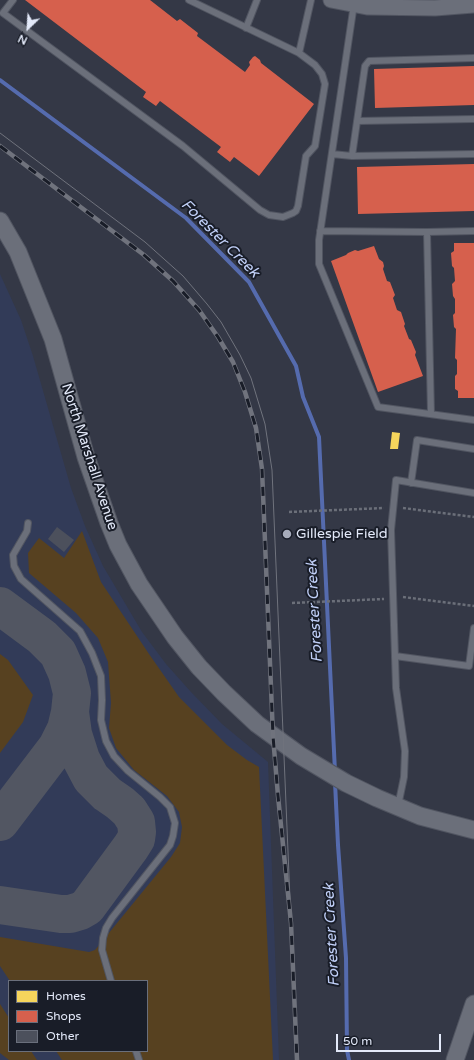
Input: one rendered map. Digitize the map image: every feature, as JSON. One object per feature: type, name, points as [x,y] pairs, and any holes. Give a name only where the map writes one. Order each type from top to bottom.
[{"type":"main road","name":"North Marshall Avenue","points":[[0,221],[18,252],[53,339],[86,457],[118,545],[139,584],[161,618],[199,667],[243,711],[268,732],[294,751],[337,778],[369,795],[397,807],[441,822],[474,830]]},
{"type":"main road","points":[[455,1060],[474,1004]]},
{"type":"street","points":[[331,0],[367,7],[435,8],[474,5]]},
{"type":"lane","points":[[13,0],[3,13],[183,146],[260,210],[269,215],[288,216],[296,211],[298,206],[306,156],[315,146],[325,84],[322,74],[315,65],[299,53],[189,0]]},
{"type":"lane","points":[[246,28],[257,0]]},
{"type":"lane","points":[[299,53],[311,0]]},
{"type":"lane","points":[[354,4],[320,231],[319,264],[378,407],[474,420]]},
{"type":"lane","points":[[352,156],[365,66],[369,61],[474,58]]},
{"type":"lane","points":[[357,120],[474,119]]},
{"type":"lane","points":[[332,154],[352,156],[474,154]]},
{"type":"lane","points":[[320,231],[427,232],[474,230]]},
{"type":"lane","points":[[427,232],[431,414]]},
{"type":"lane","points":[[411,483],[417,440],[474,449]]},
{"type":"lane","points":[[397,807],[404,777],[405,751],[396,688],[393,598],[391,526],[396,480],[474,493]]},
{"type":"lane","points":[[28,523],[28,531],[13,555],[14,566],[21,579],[80,631],[92,652],[100,676],[102,700],[101,720],[106,741],[114,756],[128,771],[170,807],[175,823],[174,836],[170,845],[112,918],[106,928],[102,950],[111,980]]},
{"type":"lane","points":[[395,656],[469,666],[474,628]]},
{"type":"path","points":[[289,512],[366,508],[403,508],[474,517]]},
{"type":"path","points":[[292,603],[404,597],[474,606]]},
{"type":"shaded area","points":[[0,274],[21,320],[33,356],[71,488],[85,526],[103,566],[142,632],[166,664],[222,724],[268,762],[279,1060],[0,1060]]},
{"type":"shaded area","points":[[82,531],[101,582],[179,697],[227,745],[259,767],[273,1060],[62,1060],[57,1052],[148,1052],[148,980],[9,980],[0,966],[0,937],[89,952],[95,950],[171,857],[180,843],[182,827],[179,812],[167,796],[134,770],[116,748],[109,728],[111,703],[108,662],[98,638],[76,613],[29,573],[28,553],[39,538],[64,558]]},
{"type":"shaded area","points":[[0,654],[8,660],[33,695],[23,722],[0,753]]},
{"type":"shaded area","points":[[0,1004],[8,1016],[8,1052],[32,1052],[37,1060],[9,1060],[0,1053]]},
{"type":"building: Homes","points":[[392,432],[400,433],[398,449],[390,449]]},
{"type":"building: Shops","points":[[25,0],[150,0],[177,21],[180,19],[198,33],[197,36],[245,72],[250,65],[249,62],[255,56],[261,63],[314,104],[259,176],[234,157],[230,162],[217,152],[221,147],[160,101],[156,106],[143,97],[146,92]]},
{"type":"building: Shops","points":[[474,66],[474,105],[375,108],[374,69]]},
{"type":"building: Shops","points":[[474,164],[474,211],[358,214],[357,167]]},
{"type":"building: Shops","points":[[454,243],[474,243],[474,398],[458,398],[458,391],[455,389],[457,360],[455,358],[456,329],[454,327],[453,315],[455,313],[455,299],[453,296],[452,284],[455,281],[451,253],[454,251]]},
{"type":"building: Shops","points":[[374,246],[379,259],[383,262],[383,269],[387,281],[390,282],[395,295],[393,298],[397,310],[401,312],[405,324],[404,326],[416,352],[415,355],[423,376],[378,392],[331,261],[355,250],[358,251]]},
{"type":"building: Other","points":[[57,527],[74,540],[64,552],[48,539]]},
{"type":"waterway","name":"Forester Creek","points":[[0,80],[186,218],[249,282],[296,366],[303,397],[319,437],[335,772]]},
{"type":"waterway","name":"Forester Creek","points":[[335,782],[346,958],[347,1050],[349,1060]]},
{"type":"taxiway","points":[[0,606],[42,637],[58,653],[67,673],[72,693],[66,729],[57,747],[0,822]]},
{"type":"taxiway","points":[[0,905],[61,914],[70,914],[80,911],[87,907],[136,839],[136,822],[129,811],[107,794],[91,778],[81,759],[73,734],[70,712]]},
{"type":"tram line","points":[[0,133],[145,242],[183,276],[221,322],[251,378],[265,424],[272,470],[291,923]]},
{"type":"railway","points":[[0,146],[144,255],[173,281],[199,310],[218,337],[233,362],[245,392],[256,428],[262,469],[273,736],[291,923],[297,1060]]},
{"type":"place","name":"Gillespie Field","points":[[287,534]]}]
